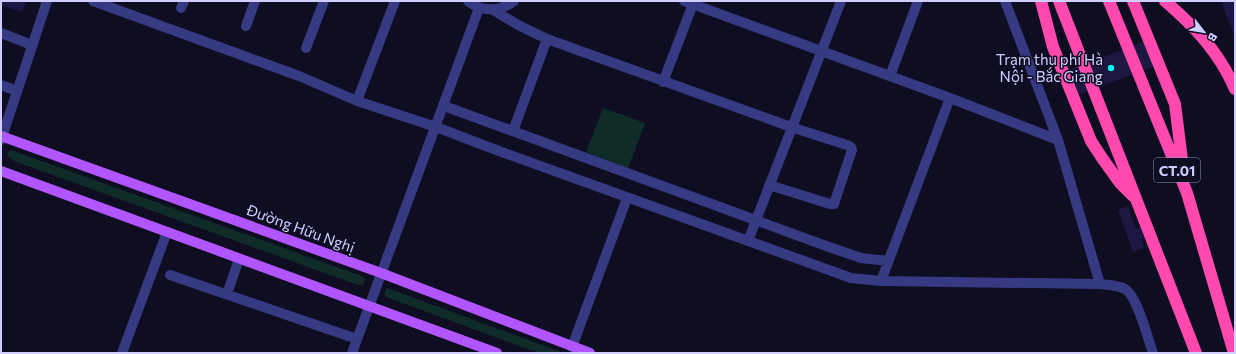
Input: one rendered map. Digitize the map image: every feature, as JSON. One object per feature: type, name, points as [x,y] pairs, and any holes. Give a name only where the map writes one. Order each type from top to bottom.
[{"type":"highway","name":"CT.01","points":[[1041,1],[1053,47],[1091,141],[1120,183],[1137,199]]},
{"type":"highway","name":"CT.01","points":[[1059,1],[1196,353]]},
{"type":"highway","name":"CT.01","points":[[1109,1],[1186,194],[1234,353]]},
{"type":"highway","name":"CT.01","points":[[1133,1],[1175,104],[1186,194]]},
{"type":"highway","points":[[1165,1],[1184,18],[1211,47],[1234,84]]},
{"type":"main road","name":"Đường Hữu Nghị","points":[[1,138],[381,273],[590,353]]},
{"type":"main road","points":[[1,172],[497,353]]},
{"type":"street","points":[[1,138],[47,1]]},
{"type":"street","points":[[93,1],[299,76],[357,101],[436,126],[499,151],[851,278],[881,281],[1100,284],[1113,285],[1126,289],[1132,296],[1141,316],[1153,353]]},
{"type":"street","points":[[246,26],[255,1]]},
{"type":"street","points":[[306,48],[324,1]]},
{"type":"street","points":[[357,101],[395,1]]},
{"type":"street","points":[[468,1],[479,8],[493,10],[520,26],[547,39],[664,82],[851,147],[852,150],[834,204],[769,185]]},
{"type":"street","points":[[493,10],[504,7],[514,1]]},
{"type":"street","points":[[748,241],[841,1]]},
{"type":"street","points":[[890,76],[918,1]]},
{"type":"street","points":[[1005,1],[1058,140],[1100,284]]},
{"type":"street","points":[[664,82],[688,2],[822,50],[1058,140]]},
{"type":"street","points":[[352,353],[479,8]]},
{"type":"street","points":[[1,33],[32,45]]},
{"type":"street","points":[[513,131],[547,39]]},
{"type":"street","points":[[1,85],[17,91]]},
{"type":"street","points":[[881,281],[950,98]]},
{"type":"street","points":[[444,106],[861,258],[888,261]]},
{"type":"street","points":[[572,346],[628,198]]},
{"type":"street","points":[[122,353],[167,232]]},
{"type":"street","points":[[227,294],[239,259]]},
{"type":"street","points":[[170,274],[357,339]]},
{"type":"green space","points":[[603,108],[645,123],[628,168],[586,152]]},
{"type":"green space","points":[[11,150],[362,276],[365,278],[364,284],[358,285],[14,161],[8,156],[7,153]]},
{"type":"green space","points":[[387,288],[564,353],[539,353],[386,297],[384,293]]},
{"type":"building","points":[[1,1],[27,1],[22,12],[1,5]]},
{"type":"building","points":[[1221,1],[1235,1],[1235,38]]},
{"type":"building","name":"Trạm thu phí Hà Nội - Bắc Giang","points":[[1152,39],[1161,64],[1071,97],[1062,72]]},
{"type":"building","points":[[1128,206],[1136,229],[1140,227],[1144,238],[1141,239],[1144,248],[1133,252],[1118,210]]},
{"type":"place","name":"Trạm thu phí Hà Nội - Bắc Giang","points":[[1111,68]]}]
